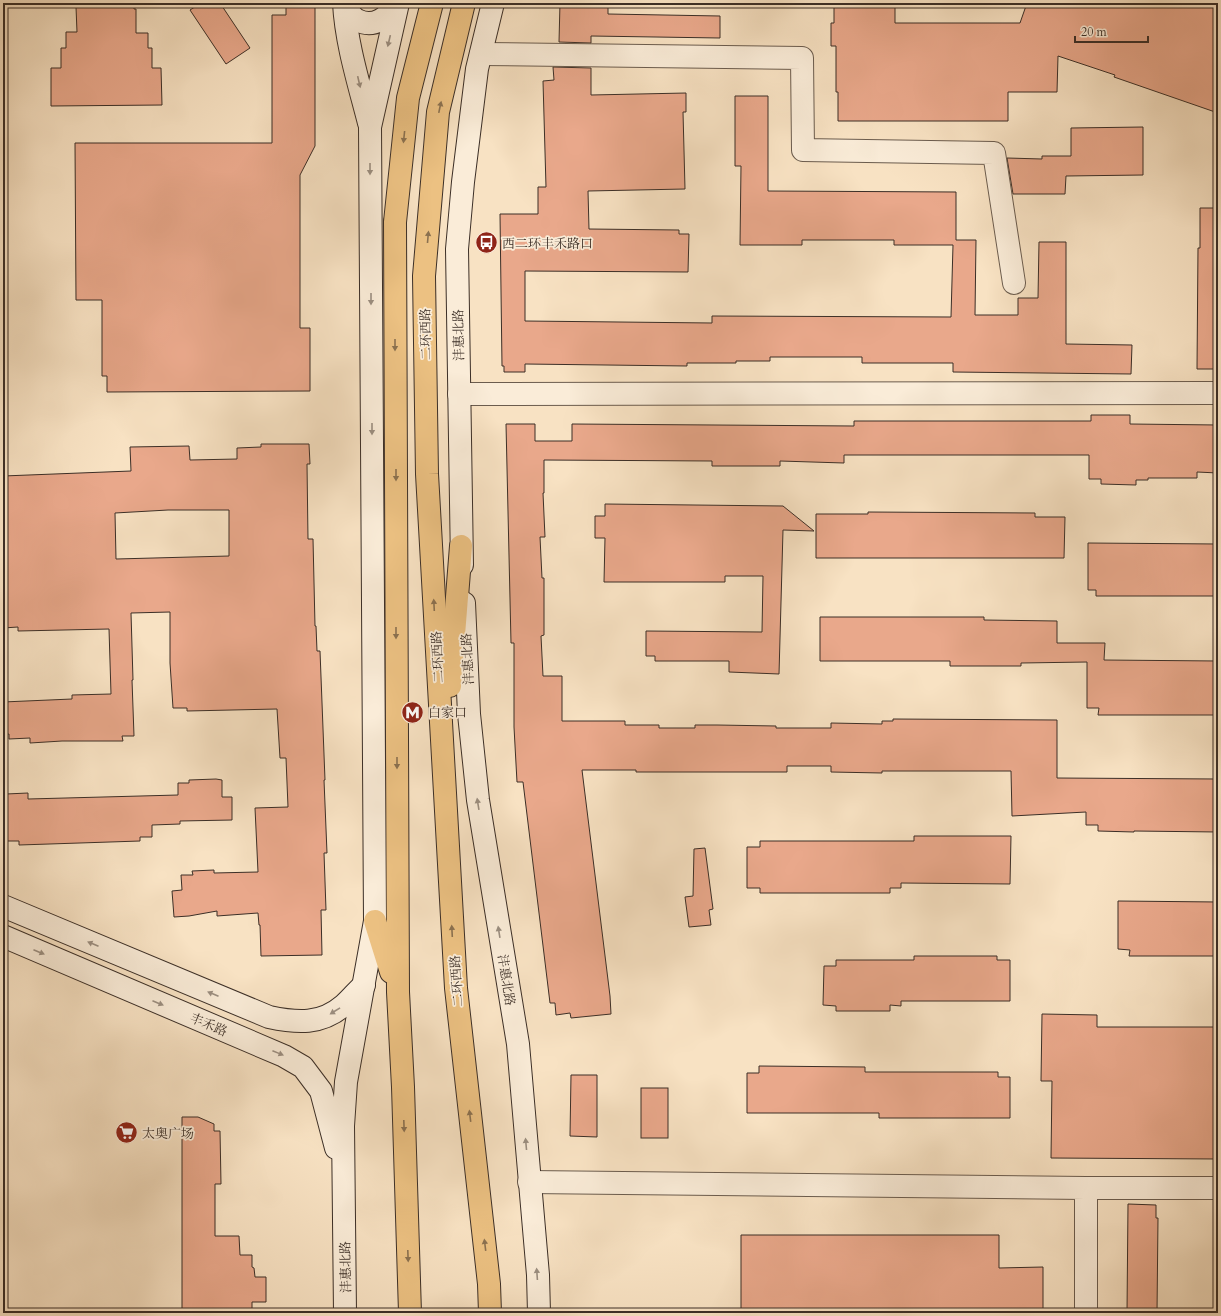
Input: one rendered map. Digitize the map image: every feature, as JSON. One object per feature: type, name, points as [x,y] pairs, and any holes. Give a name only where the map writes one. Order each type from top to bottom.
[{"type":"highway","points":[[410,1313],[403,1087],[398,992],[394,222],[408,98],[432,3]]},
{"type":"highway","name":"二环西路","points":[[464,3],[438,112],[424,276],[427,474],[456,988],[489,1284],[490,1313]]},
{"type":"highway","points":[[444,775],[461,546]]},
{"type":"highway","points":[[375,921],[398,992]]},
{"type":"main road","points":[[344,3],[349,13],[357,20],[370,23],[383,20],[397,3]]},
{"type":"main road","points":[[344,3],[349,39],[370,127]]},
{"type":"main road","name":"沣惠北路","points":[[345,1313],[343,1126],[346,1082],[375,921],[370,127],[397,3]]},
{"type":"main road","name":"沣惠北路","points":[[493,3],[477,69],[464,175],[457,249],[461,546],[469,714],[478,800],[518,1044],[538,1275],[539,1313]]},
{"type":"main road","points":[[481,54],[802,58],[803,150],[994,153],[1014,283]]},
{"type":"main road","points":[[459,394],[1218,393]]},
{"type":"main road","points":[[3,906],[269,1017],[300,1022],[325,1018],[344,1006],[364,985]]},
{"type":"main road","name":"丰禾路","points":[[3,936],[284,1056],[303,1067],[321,1091],[344,1179]]},
{"type":"main road","points":[[530,1182],[1218,1188]]},
{"type":"main road","points":[[1086,1188],[1086,1313]]},
{"type":"building","points":[[78,3],[134,3],[134,9],[136,9],[136,33],[148,33],[148,48],[152,48],[152,68],[161,68],[162,105],[51,106],[51,68],[61,68],[61,48],[66,48],[66,32],[77,32],[76,7],[78,7]]},
{"type":"building","points":[[201,3],[220,3],[250,48],[226,64],[190,10]]},
{"type":"building","points":[[286,3],[315,3],[315,146],[300,175],[300,328],[310,328],[310,391],[107,392],[107,376],[102,376],[102,300],[76,300],[75,143],[272,143],[272,15],[286,15]]},
{"type":"building","points":[[560,3],[608,3],[608,14],[720,16],[720,38],[591,36],[591,43],[559,42]]},
{"type":"building","points":[[834,3],[895,3],[895,23],[1020,23],[1027,3],[1218,3],[1218,113],[1114,77],[1115,75],[1058,56],[1057,92],[1008,92],[1008,121],[838,121],[838,92],[836,92],[836,46],[831,46],[831,23],[834,23]]},
{"type":"building","points":[[553,67],[591,68],[591,95],[686,93],[686,112],[683,112],[685,189],[588,191],[589,229],[679,230],[679,234],[689,234],[688,272],[525,271],[525,321],[712,323],[712,316],[951,317],[953,245],[894,245],[894,240],[802,240],[802,245],[740,245],[741,166],[735,166],[735,96],[768,96],[768,191],[956,192],[956,240],[976,240],[975,315],[1018,315],[1018,298],[1038,298],[1039,242],[1066,242],[1066,344],[1132,345],[1131,374],[953,372],[953,363],[862,363],[862,357],[770,357],[770,361],[687,363],[687,366],[525,364],[525,372],[504,372],[504,366],[502,366],[500,214],[538,214],[538,187],[546,187],[543,81],[554,80]]},
{"type":"building","points":[[1143,127],[1143,175],[1066,176],[1065,194],[1013,194],[1007,158],[1042,159],[1042,156],[1071,156],[1071,128]]},
{"type":"building","points":[[1200,208],[1218,208],[1218,369],[1197,369],[1198,248],[1200,248]]},
{"type":"building","points":[[1091,415],[1130,415],[1130,424],[1218,425],[1218,473],[1197,472],[1197,478],[1148,478],[1148,480],[1136,480],[1136,485],[1101,484],[1101,479],[1089,479],[1089,455],[844,455],[844,463],[780,461],[780,466],[712,466],[712,461],[544,460],[543,493],[545,537],[540,537],[542,578],[544,578],[544,635],[541,636],[543,676],[562,676],[562,721],[625,721],[625,725],[659,725],[659,728],[695,728],[695,725],[717,725],[776,726],[776,728],[831,728],[831,723],[882,724],[882,721],[893,721],[893,719],[1057,720],[1057,778],[1218,779],[1218,832],[1134,832],[1098,831],[1098,825],[1086,825],[1086,812],[1012,816],[1011,771],[882,771],[882,773],[831,772],[831,766],[787,766],[787,772],[636,772],[636,770],[582,770],[611,1014],[571,1018],[570,1013],[556,1015],[555,1003],[550,1003],[523,782],[517,782],[514,727],[514,643],[511,643],[506,424],[535,424],[535,441],[572,441],[572,424],[854,426],[854,421],[1091,421]]},
{"type":"building","points":[[261,444],[309,444],[310,464],[307,464],[308,539],[313,539],[315,626],[317,651],[320,651],[327,853],[324,853],[326,910],[321,910],[322,955],[261,956],[258,913],[217,916],[217,911],[174,917],[172,891],[182,890],[181,875],[193,875],[192,871],[214,870],[214,873],[258,872],[255,808],[288,807],[286,758],[280,758],[277,709],[187,711],[187,708],[173,708],[170,663],[170,612],[131,613],[134,736],[122,736],[123,741],[62,741],[30,743],[30,738],[9,739],[9,734],[3,735],[3,702],[72,699],[72,695],[111,694],[109,629],[18,631],[18,627],[3,628],[3,549],[6,549],[3,519],[3,476],[131,471],[130,447],[189,446],[190,460],[237,459],[237,448],[261,447]],"holes":[[[168,510],[229,510],[229,556],[116,559],[115,513]]]},
{"type":"building","points":[[605,504],[783,506],[814,531],[783,530],[779,674],[729,672],[729,661],[655,661],[655,656],[646,656],[646,631],[762,632],[763,576],[725,576],[725,582],[604,582],[605,538],[595,538],[595,516],[605,516]]},
{"type":"building","points":[[868,512],[1035,513],[1035,517],[1065,517],[1064,558],[816,558],[816,514],[868,514]]},
{"type":"building","points":[[1088,543],[1218,544],[1218,596],[1096,596],[1096,590],[1088,590]]},
{"type":"building","points":[[820,617],[984,617],[984,620],[1057,621],[1057,643],[1105,643],[1104,660],[1218,661],[1218,715],[1098,715],[1099,708],[1087,708],[1087,662],[1021,663],[1021,666],[950,666],[950,661],[820,661]]},
{"type":"building","points":[[189,780],[222,780],[222,797],[232,797],[232,820],[180,821],[180,824],[152,825],[152,837],[140,837],[140,841],[19,845],[19,841],[7,841],[6,794],[28,793],[28,799],[178,795],[178,783],[189,783]]},
{"type":"building","points":[[914,836],[1011,836],[1010,884],[901,883],[901,888],[890,888],[890,893],[760,893],[760,888],[747,888],[747,847],[760,847],[760,841],[914,841]]},
{"type":"building","points":[[705,848],[713,909],[709,910],[711,925],[689,927],[685,897],[693,896],[694,849]]},
{"type":"building","points":[[1118,901],[1218,902],[1218,956],[1129,956],[1130,950],[1118,949]]},
{"type":"building","points":[[914,956],[997,956],[997,960],[1010,960],[1010,1001],[901,1001],[901,1006],[890,1005],[890,1011],[836,1011],[836,1006],[823,1005],[824,966],[836,966],[836,960],[914,960]]},
{"type":"building","points":[[1042,1014],[1097,1015],[1097,1027],[1218,1027],[1218,1159],[1051,1158],[1052,1081],[1041,1081]]},
{"type":"building","points":[[759,1066],[865,1067],[865,1072],[998,1072],[998,1077],[1010,1077],[1010,1118],[879,1118],[879,1113],[747,1113],[747,1073],[759,1073]]},
{"type":"building","points":[[571,1075],[597,1075],[597,1137],[570,1136]]},
{"type":"building","points":[[641,1088],[668,1088],[668,1138],[641,1138]]},
{"type":"building","points":[[182,1117],[198,1117],[214,1124],[214,1131],[220,1131],[221,1184],[215,1184],[215,1236],[239,1236],[240,1255],[252,1255],[252,1267],[254,1268],[255,1277],[266,1277],[266,1302],[252,1302],[252,1313],[182,1313]]},
{"type":"building","points":[[1128,1204],[1156,1205],[1156,1218],[1158,1218],[1157,1313],[1127,1313]]},
{"type":"building","points":[[741,1235],[999,1235],[999,1268],[1043,1267],[1043,1313],[741,1313]]},
{"type":"place","name":"西二环丰禾路口","points":[[486,243]]},
{"type":"place","name":"白家口","points":[[413,712]]},
{"type":"place","name":"太奥广场","points":[[127,1133]]}]
